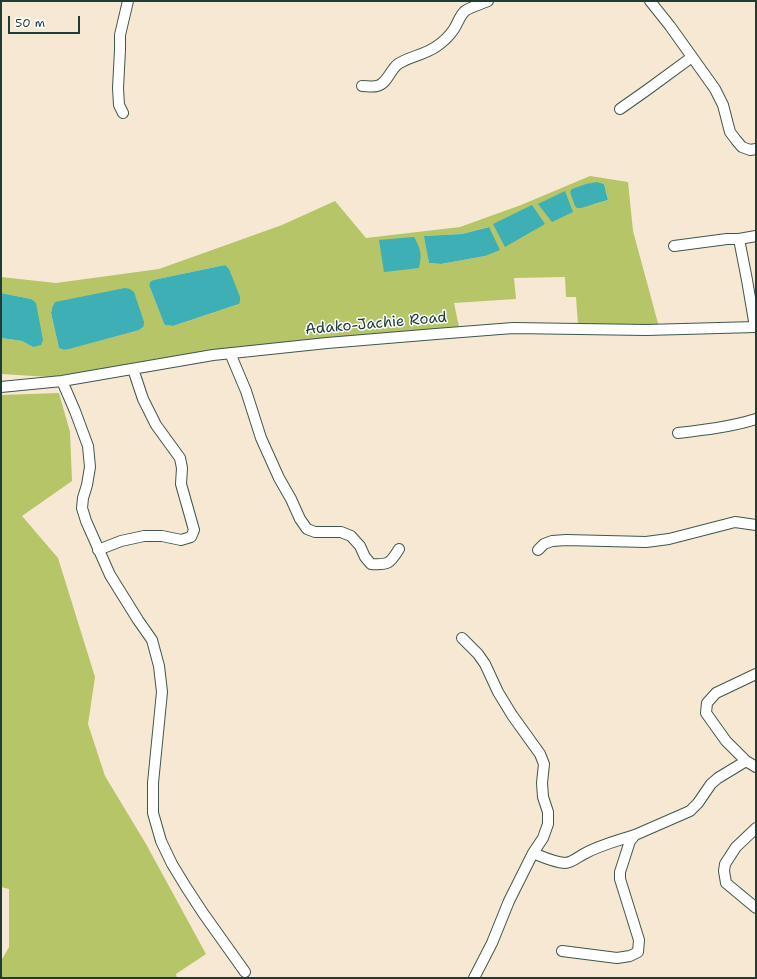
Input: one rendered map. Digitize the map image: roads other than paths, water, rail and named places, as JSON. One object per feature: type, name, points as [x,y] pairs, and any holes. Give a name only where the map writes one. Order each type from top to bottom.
[{"type":"street","points":[[123,113],[119,105],[118,88],[120,35],[128,1]]},
{"type":"street","points":[[362,86],[381,85],[396,65],[406,59],[431,51],[438,45],[453,30],[467,9],[488,1]]},
{"type":"street","points":[[650,1],[670,26],[715,89],[723,105],[730,132],[742,147],[750,150],[756,149]]},
{"type":"street","points":[[620,108],[648,90],[692,57]]},
{"type":"street","points":[[674,246],[756,236]]},
{"type":"street","points":[[739,239],[755,326]]},
{"type":"street","name":"Adako-Jachie Road","points":[[1,387],[62,382],[213,355],[327,343],[513,328],[646,330],[755,326]]},
{"type":"street","points":[[230,353],[246,391],[257,430],[270,460],[300,519],[307,528],[315,532],[341,532],[351,536],[360,546],[365,557],[371,564],[384,565],[394,559],[399,549]]},
{"type":"street","points":[[98,550],[121,541],[144,536],[162,536],[181,540],[191,537],[194,530],[181,484],[182,468],[180,458],[156,425],[143,399],[133,369]]},
{"type":"street","points":[[62,382],[88,446],[90,467],[82,508],[86,520],[110,575],[152,640],[159,666],[162,692],[153,783],[153,813],[160,841],[186,887],[245,972]]},
{"type":"street","points":[[678,433],[743,423],[756,419]]},
{"type":"street","points":[[538,550],[544,544],[552,541],[646,542],[669,539],[735,522],[756,525]]},
{"type":"street","points":[[462,638],[478,654],[512,715],[540,754],[544,764],[542,783],[543,797],[548,812],[548,824],[543,838],[533,852],[509,901],[492,943],[474,978]]},
{"type":"street","points":[[756,674],[716,694],[707,703],[706,713],[726,741],[746,760],[756,767]]},
{"type":"street","points":[[533,852],[549,860],[567,863],[591,850],[635,835],[690,811],[698,803],[711,784],[746,760]]},
{"type":"street","points":[[756,828],[736,847],[725,864],[724,871],[726,883],[756,908]]},
{"type":"street","points":[[562,951],[617,958],[630,956],[638,952],[639,940],[620,879],[620,872],[630,841],[635,835]]},
{"type":"water","points":[[597,182],[604,184],[608,200],[577,208],[570,192],[572,189]]},
{"type":"water","points":[[565,191],[573,212],[552,222],[538,204]]},
{"type":"water","points":[[532,205],[545,224],[505,247],[493,224]]},
{"type":"water","points":[[489,227],[500,250],[485,256],[441,264],[429,263],[424,236],[462,234]]},
{"type":"water","points":[[414,237],[420,252],[419,268],[384,272],[379,240]]},
{"type":"water","points":[[225,265],[229,269],[240,297],[239,304],[173,326],[165,325],[149,285],[150,282],[153,280]]},
{"type":"water","points":[[125,288],[134,292],[144,322],[144,326],[140,330],[69,349],[64,350],[59,348],[51,313],[55,302]]},
{"type":"water","points":[[1,293],[31,299],[36,303],[43,340],[41,345],[33,347],[22,341],[1,338]]}]
